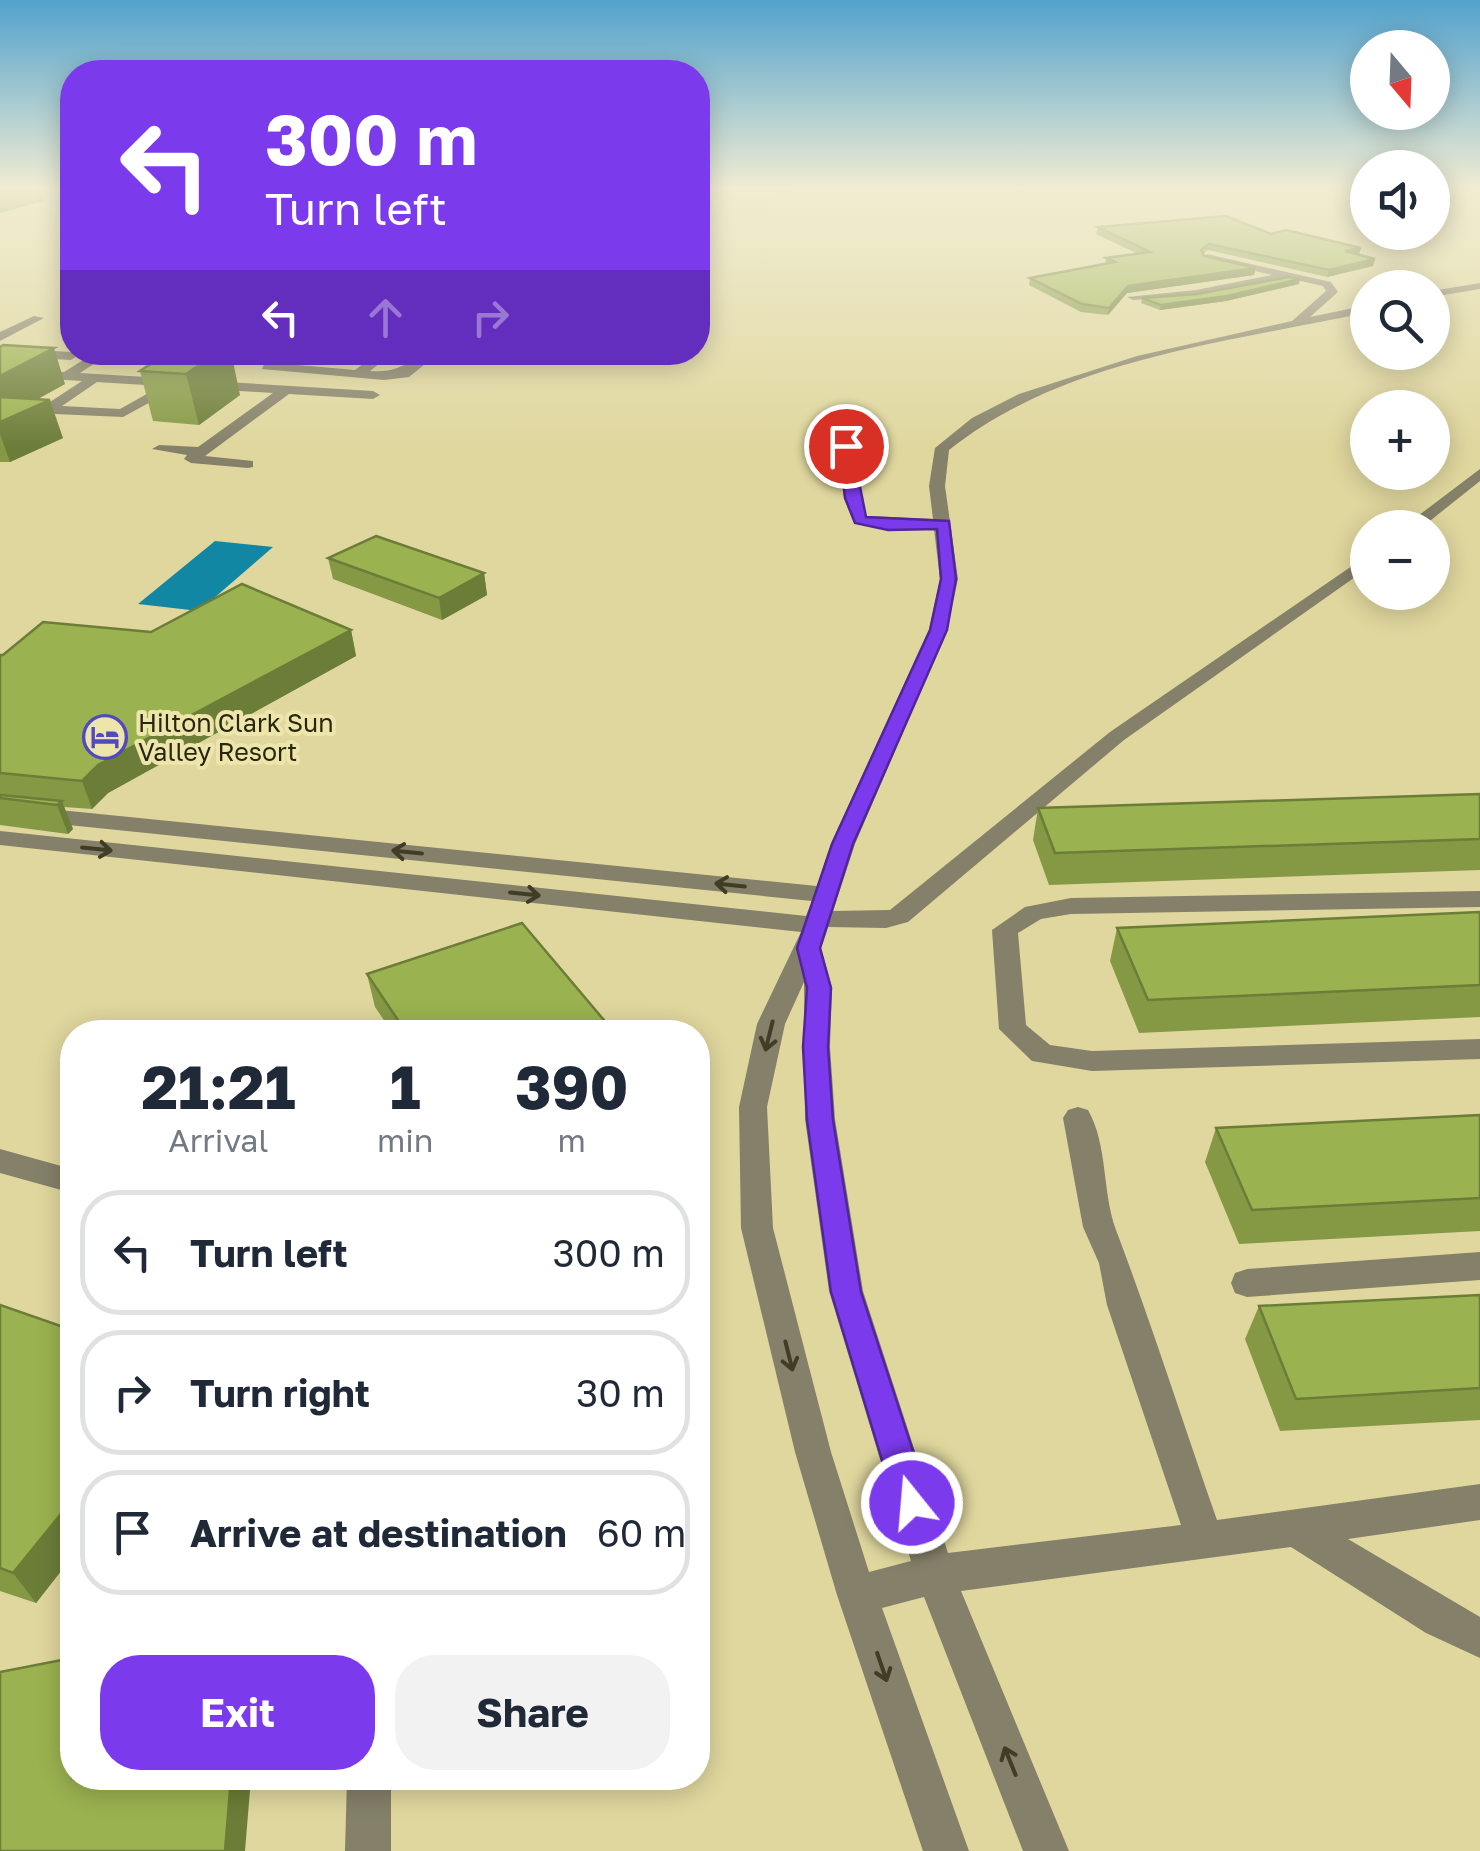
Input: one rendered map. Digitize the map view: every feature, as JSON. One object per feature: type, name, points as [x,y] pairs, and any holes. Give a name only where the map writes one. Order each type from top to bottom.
[{"type":"street","points":[[1133,297],[1196,293],[1286,275]]},
{"type":"street","points":[[1298,275],[1327,284],[1343,278]]},
{"type":"street","points":[[1292,327],[1332,292],[1327,284]]},
{"type":"street","points":[[1450,291],[1480,286]]},
{"type":"street","points":[[946,1851],[857,1595],[813,1452],[757,1228],[753,1108],[771,1024],[813,931],[843,844],[938,630],[948,579],[937,486],[942,448],[974,420],[1100,371],[1350,312]]},
{"type":"street","points":[[0,337],[38,318]]},
{"type":"street","points":[[0,352],[60,354]]},
{"type":"street","points":[[41,373],[60,362]]},
{"type":"street","points":[[68,375],[85,365]]},
{"type":"street","points":[[267,365],[356,374],[404,374],[416,365]]},
{"type":"street","points":[[356,374],[369,365]]},
{"type":"street","points":[[0,372],[373,395]]},
{"type":"street","points":[[96,377],[56,405],[56,410],[123,413],[177,382]]},
{"type":"street","points":[[248,464],[191,460],[287,389]]},
{"type":"street","points":[[846,446],[852,498],[860,520],[888,526],[944,524]]},
{"type":"street","points":[[158,449],[201,452]]},
{"type":"street","points":[[1433,510],[1480,474]]},
{"type":"street","points":[[0,838],[813,931],[886,920],[900,916],[1117,736],[1350,573]]},
{"type":"street","points":[[0,811],[827,894]]},
{"type":"street","points":[[204,860],[237,835]]},
{"type":"street","points":[[1480,899],[1071,906],[1034,913],[1005,930],[1013,1030],[1042,1054],[1092,1061],[1480,1049]]},
{"type":"street","points":[[813,931],[819,988],[816,1047],[820,1120],[846,1292],[934,1574],[1046,1851]]},
{"type":"street","points":[[1078,1118],[1099,1227],[1115,1263],[1124,1304],[1206,1540]]},
{"type":"street","points":[[0,1162],[60,1178]]},
{"type":"street","points":[[1246,1283],[1480,1266]]},
{"type":"street","points":[[857,1595],[934,1574],[1480,1502]]},
{"type":"street","points":[[1293,1527],[1440,1620],[1480,1638]]},
{"type":"street","points":[[368,1851],[369,1790]]},
{"type":"water","points":[[215,541],[273,547],[199,611],[138,604]]},
{"type":"building","points":[[1204,275],[1128,286],[1109,308],[1082,304],[1030,278]]},
{"type":"building","points":[[1288,277],[1300,279],[1227,296],[1161,305],[1142,298],[1197,294]]},
{"type":"building","points":[[3,345],[54,348],[0,376]]},
{"type":"building","points":[[149,365],[200,365],[186,374],[140,371]]},
{"type":"building","points":[[0,397],[50,400],[0,422]]},
{"type":"building","points":[[376,536],[484,573],[439,598],[328,558]]},
{"type":"building","name":"Hilton Clark Sun Valley Resort","points":[[242,584],[351,630],[98,765],[82,781],[0,773],[0,655],[43,622],[151,632]]},
{"type":"building","points":[[1480,794],[1480,839],[1055,853],[1038,808]]},
{"type":"building","points":[[0,795],[62,801],[57,805]]},
{"type":"building","points":[[1480,912],[1480,985],[1148,1000],[1117,928]]},
{"type":"building","points":[[522,923],[604,1020],[398,1020],[367,974]]},
{"type":"building","points":[[1480,1115],[1480,1198],[1252,1210],[1216,1128]]},
{"type":"building","points":[[1480,1295],[1480,1388],[1296,1399],[1259,1306]]},
{"type":"building","points":[[0,1305],[60,1326],[60,1515],[13,1573],[0,1568]]},
{"type":"building","points":[[60,1660],[60,1790],[230,1790],[225,1851],[0,1851],[0,1672]]},
{"type":"place","name":"Hilton Clark Sun Valley Resort","points":[[105,737]]},
{"type":"route","points":[[846,446],[852,498],[860,520],[888,526],[944,524],[948,547],[948,579],[938,630],[843,844],[808,948],[819,988],[816,1047],[820,1120],[846,1292],[912,1503]]}]
